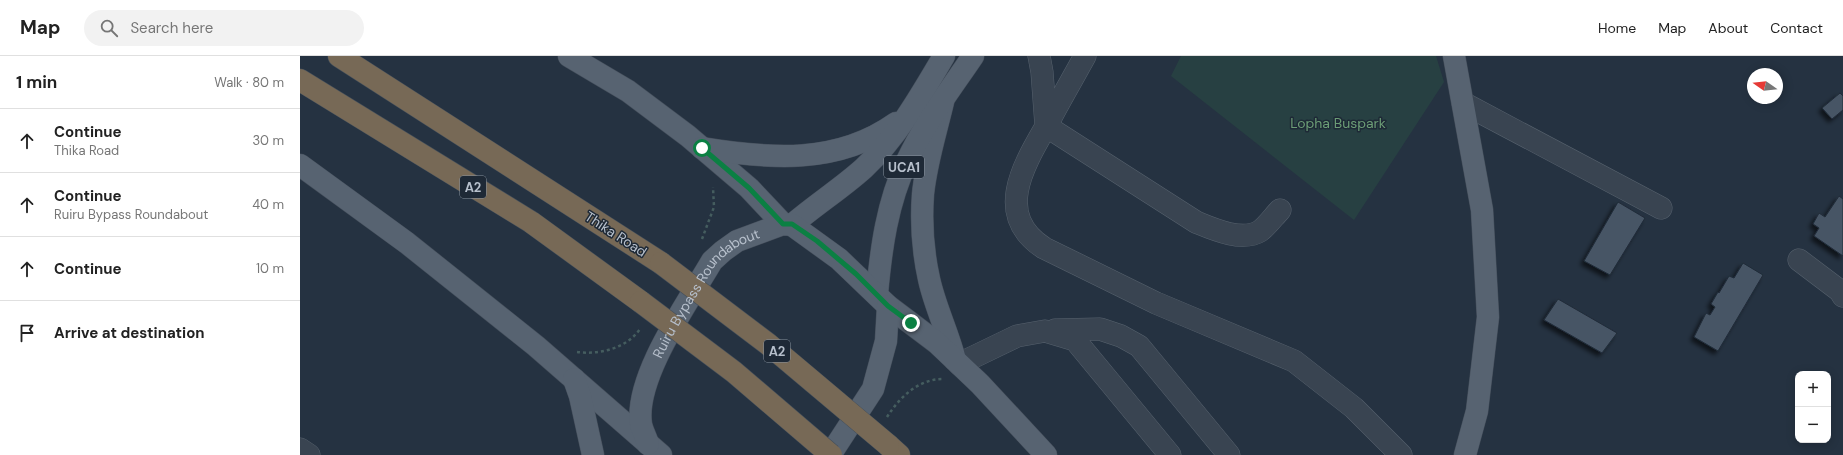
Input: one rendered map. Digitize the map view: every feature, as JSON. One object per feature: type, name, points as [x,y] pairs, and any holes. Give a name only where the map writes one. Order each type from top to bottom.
[{"type":"highway","name":"Thika Road","points":[[339,56],[661,263],[768,344],[898,455]]},
{"type":"highway","name":"A2","points":[[300,80],[531,222],[734,372],[831,455]]},
{"type":"main road","points":[[569,56],[628,91],[702,148],[788,224],[839,259],[882,300],[937,343],[980,384],[1046,455]]},
{"type":"main road","name":"UCA1","points":[[788,224],[864,167],[890,139],[909,113],[944,56]]},
{"type":"main road","name":"UCA1","points":[[882,300],[880,260],[886,224],[894,192],[915,144],[973,56]]},
{"type":"main road","points":[[1454,56],[1482,210],[1488,317],[1477,411],[1465,455]]},
{"type":"main road","points":[[943,102],[923,194],[924,238],[929,278],[940,315],[950,339],[957,362]]},
{"type":"main road","points":[[702,148],[762,156],[805,156],[839,149],[875,136],[909,113]]},
{"type":"main road","points":[[300,165],[407,243],[536,346],[653,450]]},
{"type":"main road","name":"Ruiru Bypass Roundabout","points":[[653,450],[641,424],[641,406],[644,387],[655,358],[712,261],[723,251],[738,241],[788,224]]},
{"type":"main road","points":[[831,455],[873,389],[886,341],[882,300]]},
{"type":"main road","points":[[574,380],[580,396],[593,455]]},
{"type":"street","points":[[1039,56],[1042,72],[1046,126]]},
{"type":"street","points":[[1085,56],[1027,160],[1019,179],[1016,208],[1018,217],[1026,232],[1034,241],[1044,248],[1156,303],[1294,361],[1354,408],[1401,455]]},
{"type":"street","points":[[1463,103],[1661,208]]},
{"type":"street","points":[[1046,126],[1196,222],[1222,233],[1246,235],[1260,231],[1280,210]]},
{"type":"street","points":[[1799,260],[1840,291],[1843,296]]},
{"type":"street","points":[[957,362],[1017,336],[1045,331],[1100,329],[1121,336],[1139,346],[1229,455]]},
{"type":"street","points":[[1045,331],[1075,340],[1170,455]]},
{"type":"street","points":[[300,449],[309,455]]},
{"type":"path","points":[[884,422],[896,402],[920,384],[935,379],[962,380],[980,384]]},
{"type":"green space","name":"Lopha Buspark","points":[[1181,56],[1436,56],[1444,82],[1354,220],[1171,76]]},
{"type":"building","points":[[1840,93],[1843,96],[1843,110],[1832,119],[1822,108]]},
{"type":"building","points":[[1839,196],[1843,199],[1843,256],[1814,236],[1819,228],[1813,224],[1819,213],[1825,217]]},
{"type":"building","points":[[1618,202],[1645,218],[1610,275],[1584,261]]},
{"type":"building","points":[[1743,263],[1763,275],[1718,351],[1694,337],[1706,313],[1710,315],[1715,307],[1711,304],[1718,292],[1719,293],[1729,276],[1734,278]]},
{"type":"building","points":[[1558,299],[1617,333],[1602,353],[1544,320]]},
{"type":"route","points":[[702,148],[749,188],[783,224],[792,224],[817,241],[856,274],[888,306],[911,323]]}]
